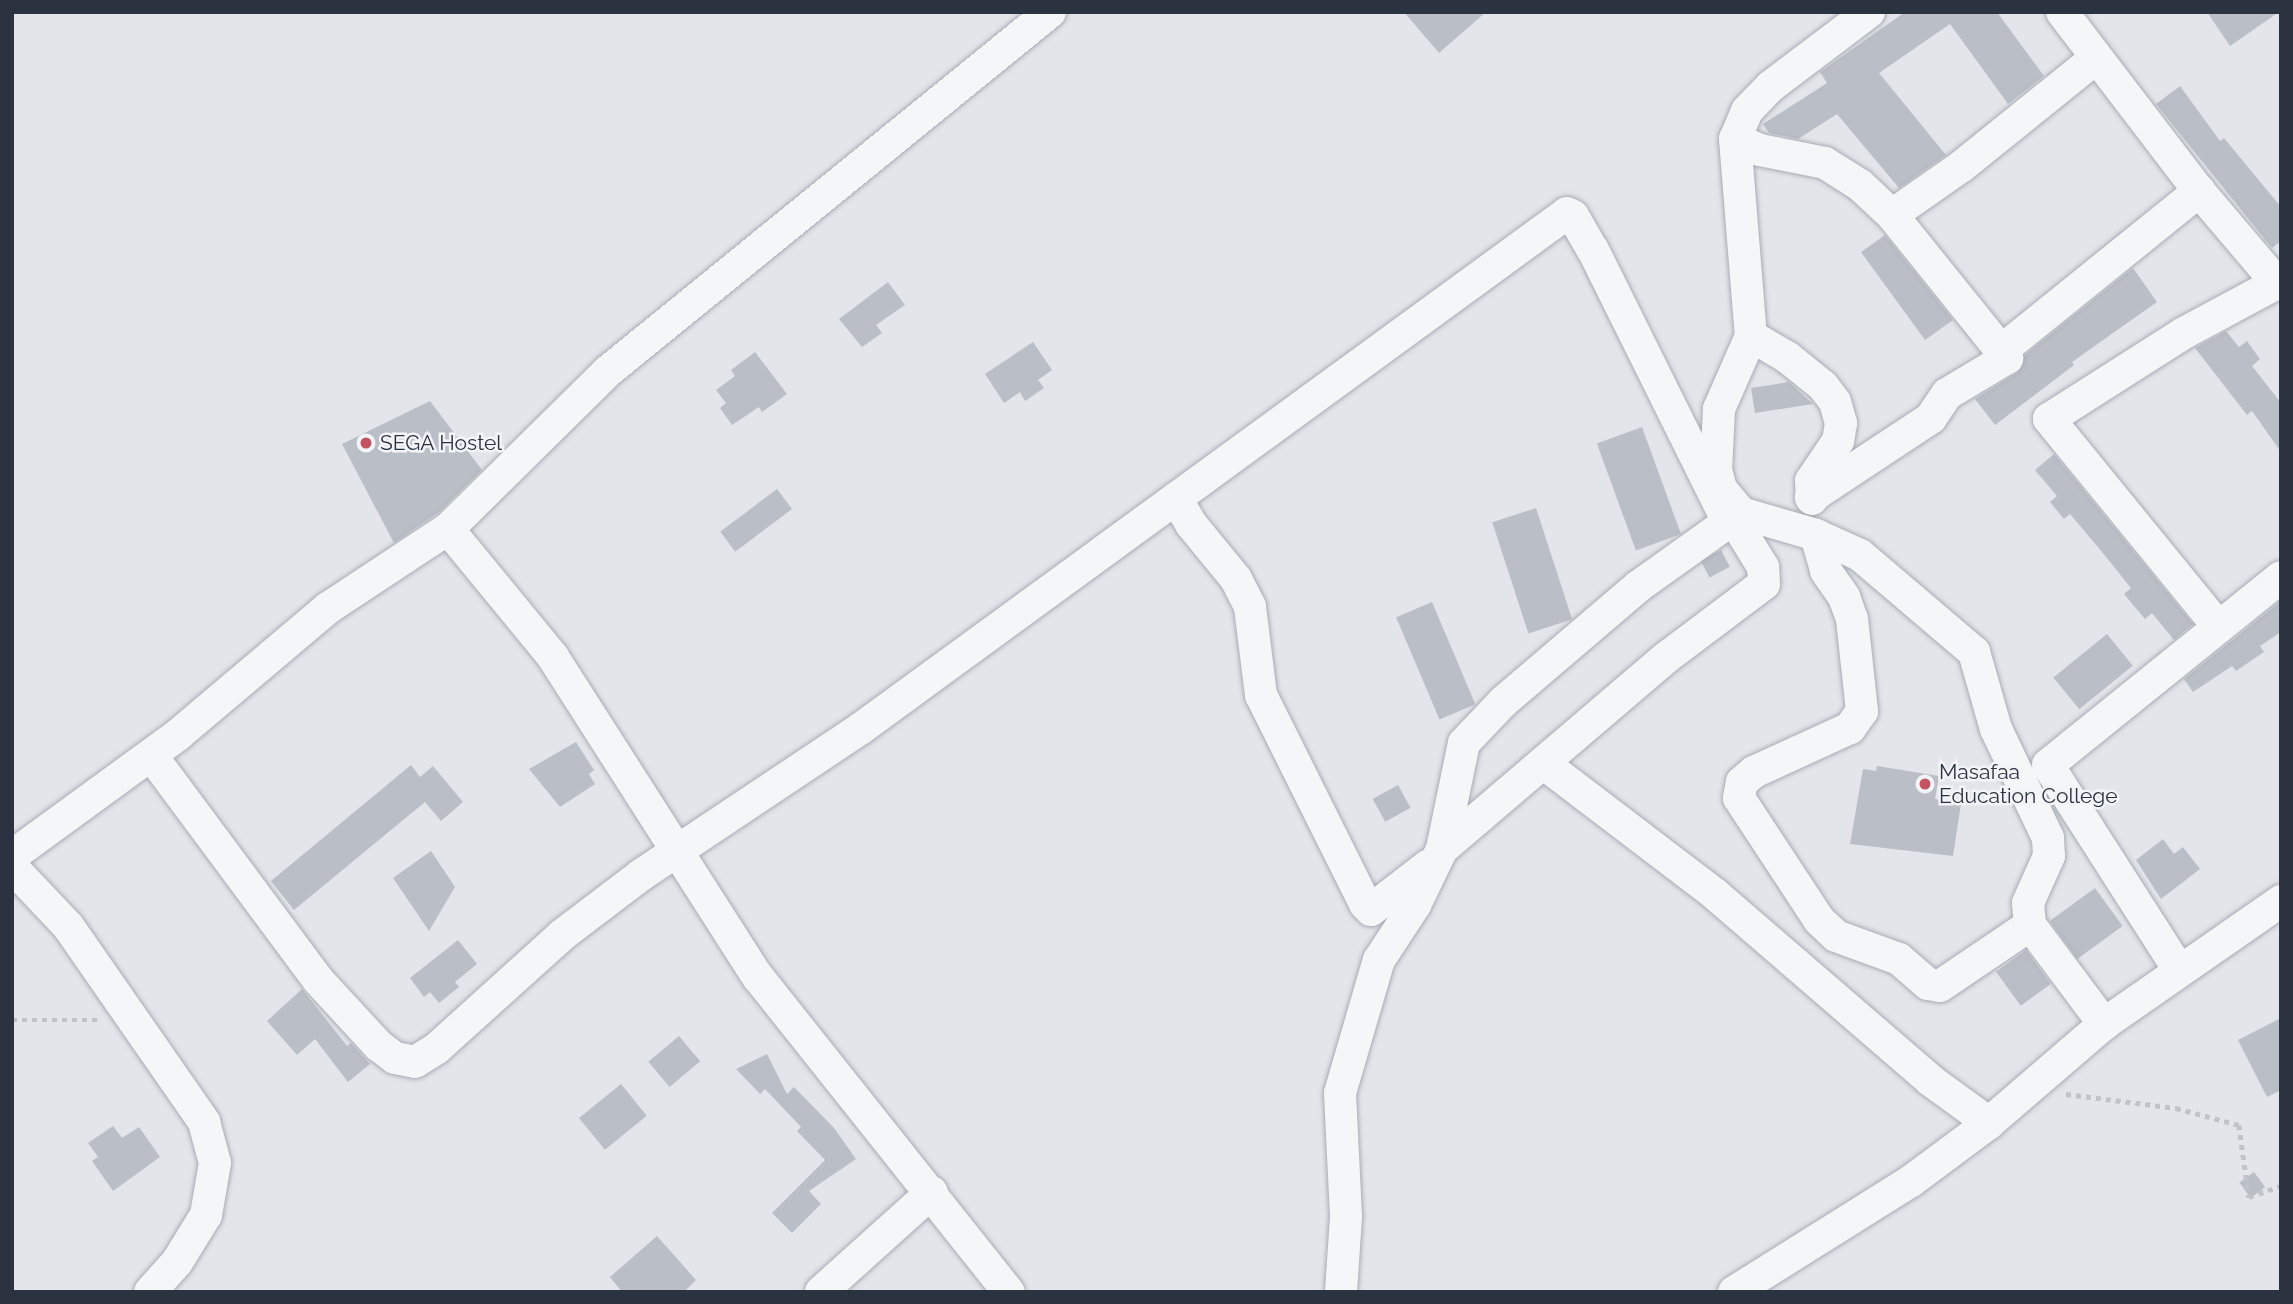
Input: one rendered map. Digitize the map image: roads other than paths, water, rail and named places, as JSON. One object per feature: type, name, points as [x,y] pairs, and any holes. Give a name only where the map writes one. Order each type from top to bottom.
[{"type":"street","points":[[12,856],[151,755],[318,615],[448,529],[607,372],[1050,12]]},
{"type":"street","points":[[1734,518],[1716,470],[1715,429],[1751,336],[1735,139],[1746,111],[1770,87],[1870,12]]},
{"type":"street","points":[[2062,12],[2199,191],[2279,282],[2184,333],[2049,419],[2217,625]]},
{"type":"street","points":[[1892,215],[1962,166],[2096,58]]},
{"type":"street","points":[[1735,139],[1760,150],[1825,163],[1860,185],[1892,215],[2007,358],[1947,394],[1931,418],[1811,497]]},
{"type":"street","points":[[2001,351],[2199,191]]},
{"type":"street","points":[[151,755],[265,915],[318,980],[395,1058],[415,1062],[436,1049],[562,935],[674,852],[860,729],[1176,498],[1569,213],[1593,250],[1734,518],[1763,567],[1764,584],[1667,657],[1371,910],[1365,904],[1261,695],[1250,607],[1236,579],[1191,524],[1176,498]]},
{"type":"street","points":[[1751,336],[1787,357],[1823,386],[1835,402],[1842,423],[1838,441],[1811,481],[1811,497],[1826,540],[1826,570],[1844,597],[1852,619],[1862,711],[1850,728],[1754,772],[1742,782],[1739,798],[1819,920],[1836,936],[1899,959],[1928,984],[1940,986],[2030,925]]},
{"type":"street","points":[[1341,1292],[1346,1216],[1340,1093],[1379,960],[1415,905],[1439,854],[1459,757],[1475,729],[1639,586],[1734,518],[1826,540],[1860,555],[1974,652],[1996,729],[2048,838],[2049,856],[2028,903],[2030,925],[2104,1024]]},
{"type":"street","points":[[448,529],[552,657],[674,852],[758,977],[1009,1292]]},
{"type":"street","points":[[2179,970],[2048,765],[2217,625],[2281,577]]},
{"type":"street","points":[[1543,763],[1716,895],[1930,1080],[1989,1123]]},
{"type":"street","points":[[12,867],[68,926],[204,1122],[215,1163],[206,1215],[177,1262],[150,1292]]},
{"type":"street","points":[[1734,1292],[1911,1181],[1989,1123],[2104,1024],[2281,901]]},
{"type":"street","points":[[821,1292],[932,1192]]},
{"type":"place","name":"SEGA Hostel","points":[[366,443]]},
{"type":"place","name":"Masafaa Education College","points":[[1925,784]]}]
